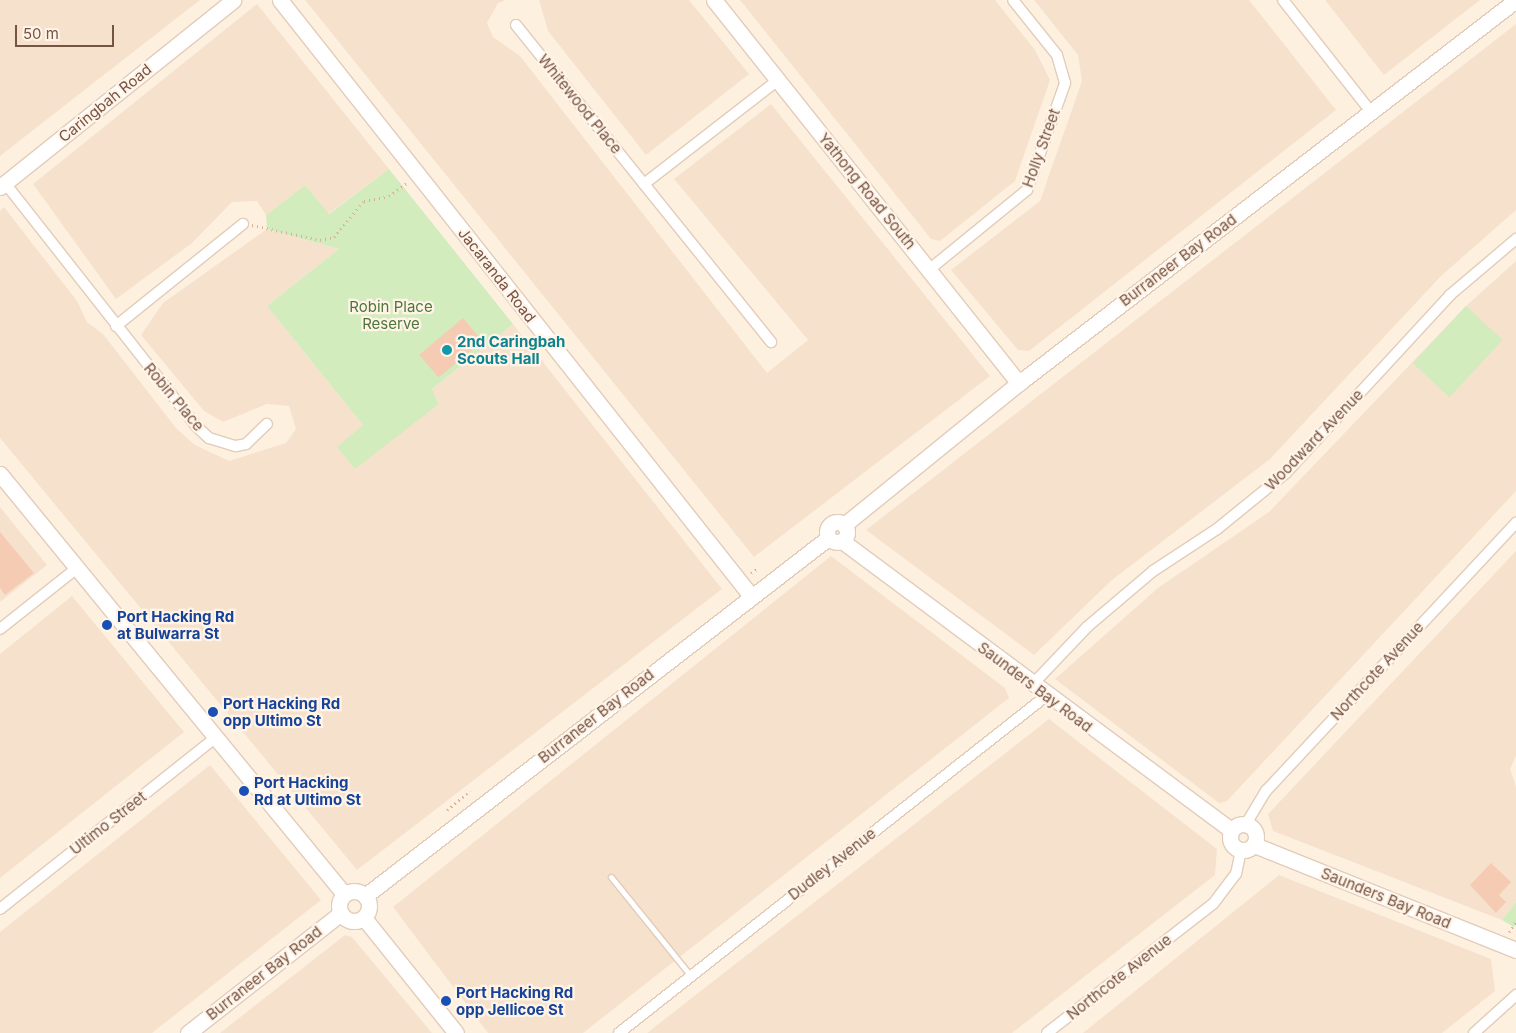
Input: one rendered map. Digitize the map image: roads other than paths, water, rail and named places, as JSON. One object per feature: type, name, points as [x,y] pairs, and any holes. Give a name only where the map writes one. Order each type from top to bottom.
[{"type":"street","name":"Caringbah Road","points":[[3,185],[233,0]]},
{"type":"street","name":"Jacaranda Road","points":[[280,0],[751,596]]},
{"type":"street","name":"Yathong Road South","points":[[714,0],[1019,382]]},
{"type":"street","name":"Holly Street","points":[[930,269],[1028,190],[1065,83],[1061,62],[1014,0]]},
{"type":"street","points":[[1283,0],[1371,112]]},
{"type":"street","name":"Burraneer Bay Road","points":[[365,896],[751,596],[835,540],[832,523],[844,525],[1019,382],[1516,0]]},
{"type":"street","name":"Whitewood Place","points":[[516,25],[771,342]]},
{"type":"street","points":[[644,184],[777,80]]},
{"type":"street","name":"Robin Place","points":[[3,185],[209,438],[227,445],[246,444],[267,424]]},
{"type":"street","points":[[116,326],[244,224]]},
{"type":"street","name":"Woodward Avenue","points":[[1032,685],[1088,627],[1154,571],[1217,529],[1286,472],[1450,295],[1516,239]]},
{"type":"street","points":[[0,474],[344,894]]},
{"type":"street","name":"Northcote Avenue","points":[[1246,824],[1266,791],[1516,523]]},
{"type":"street","name":"Saunders Bay Road","points":[[835,540],[1230,829]]},
{"type":"street","points":[[0,629],[77,568]]},
{"type":"street","name":"Dudley Avenue","points":[[618,1033],[1046,696]]},
{"type":"street","name":"Ultimo Street","points":[[0,909],[216,738]]},
{"type":"street","points":[[1238,823],[1246,824],[1253,831],[1257,846],[1241,850],[1230,829],[1238,823]]},
{"type":"street","name":"Saunders Bay Road","points":[[1257,846],[1516,950]]},
{"type":"street","name":"Northcote Avenue","points":[[1047,1033],[1213,904],[1236,874],[1241,850]]},
{"type":"street","points":[[344,894],[357,891],[365,896],[369,904],[364,918]]},
{"type":"street","points":[[344,894],[340,914],[351,921],[364,918]]},
{"type":"street","name":"Burraneer Bay Road","points":[[188,1033],[340,914]]},
{"type":"street","points":[[364,918],[456,1033]]},
{"type":"street","points":[[1474,1033],[1516,995]]},
{"type":"lane","points":[[611,877],[690,976]]},
{"type":"place","name":"2nd Caringbah Scouts Hall","points":[[447,350]]},
{"type":"place","name":"Port Hacking Rd at Bulwarra St","points":[[107,625]]},
{"type":"place","name":"Port Hacking Rd opp Ultimo St","points":[[213,712]]},
{"type":"place","name":"Port Hacking Rd at Ultimo St","points":[[244,791]]},
{"type":"place","name":"Port Hacking Rd opp Jellicoe St","points":[[446,1001]]},
{"type":"park label","name":"Robin Place Reserve","points":[[391,314]]}]
